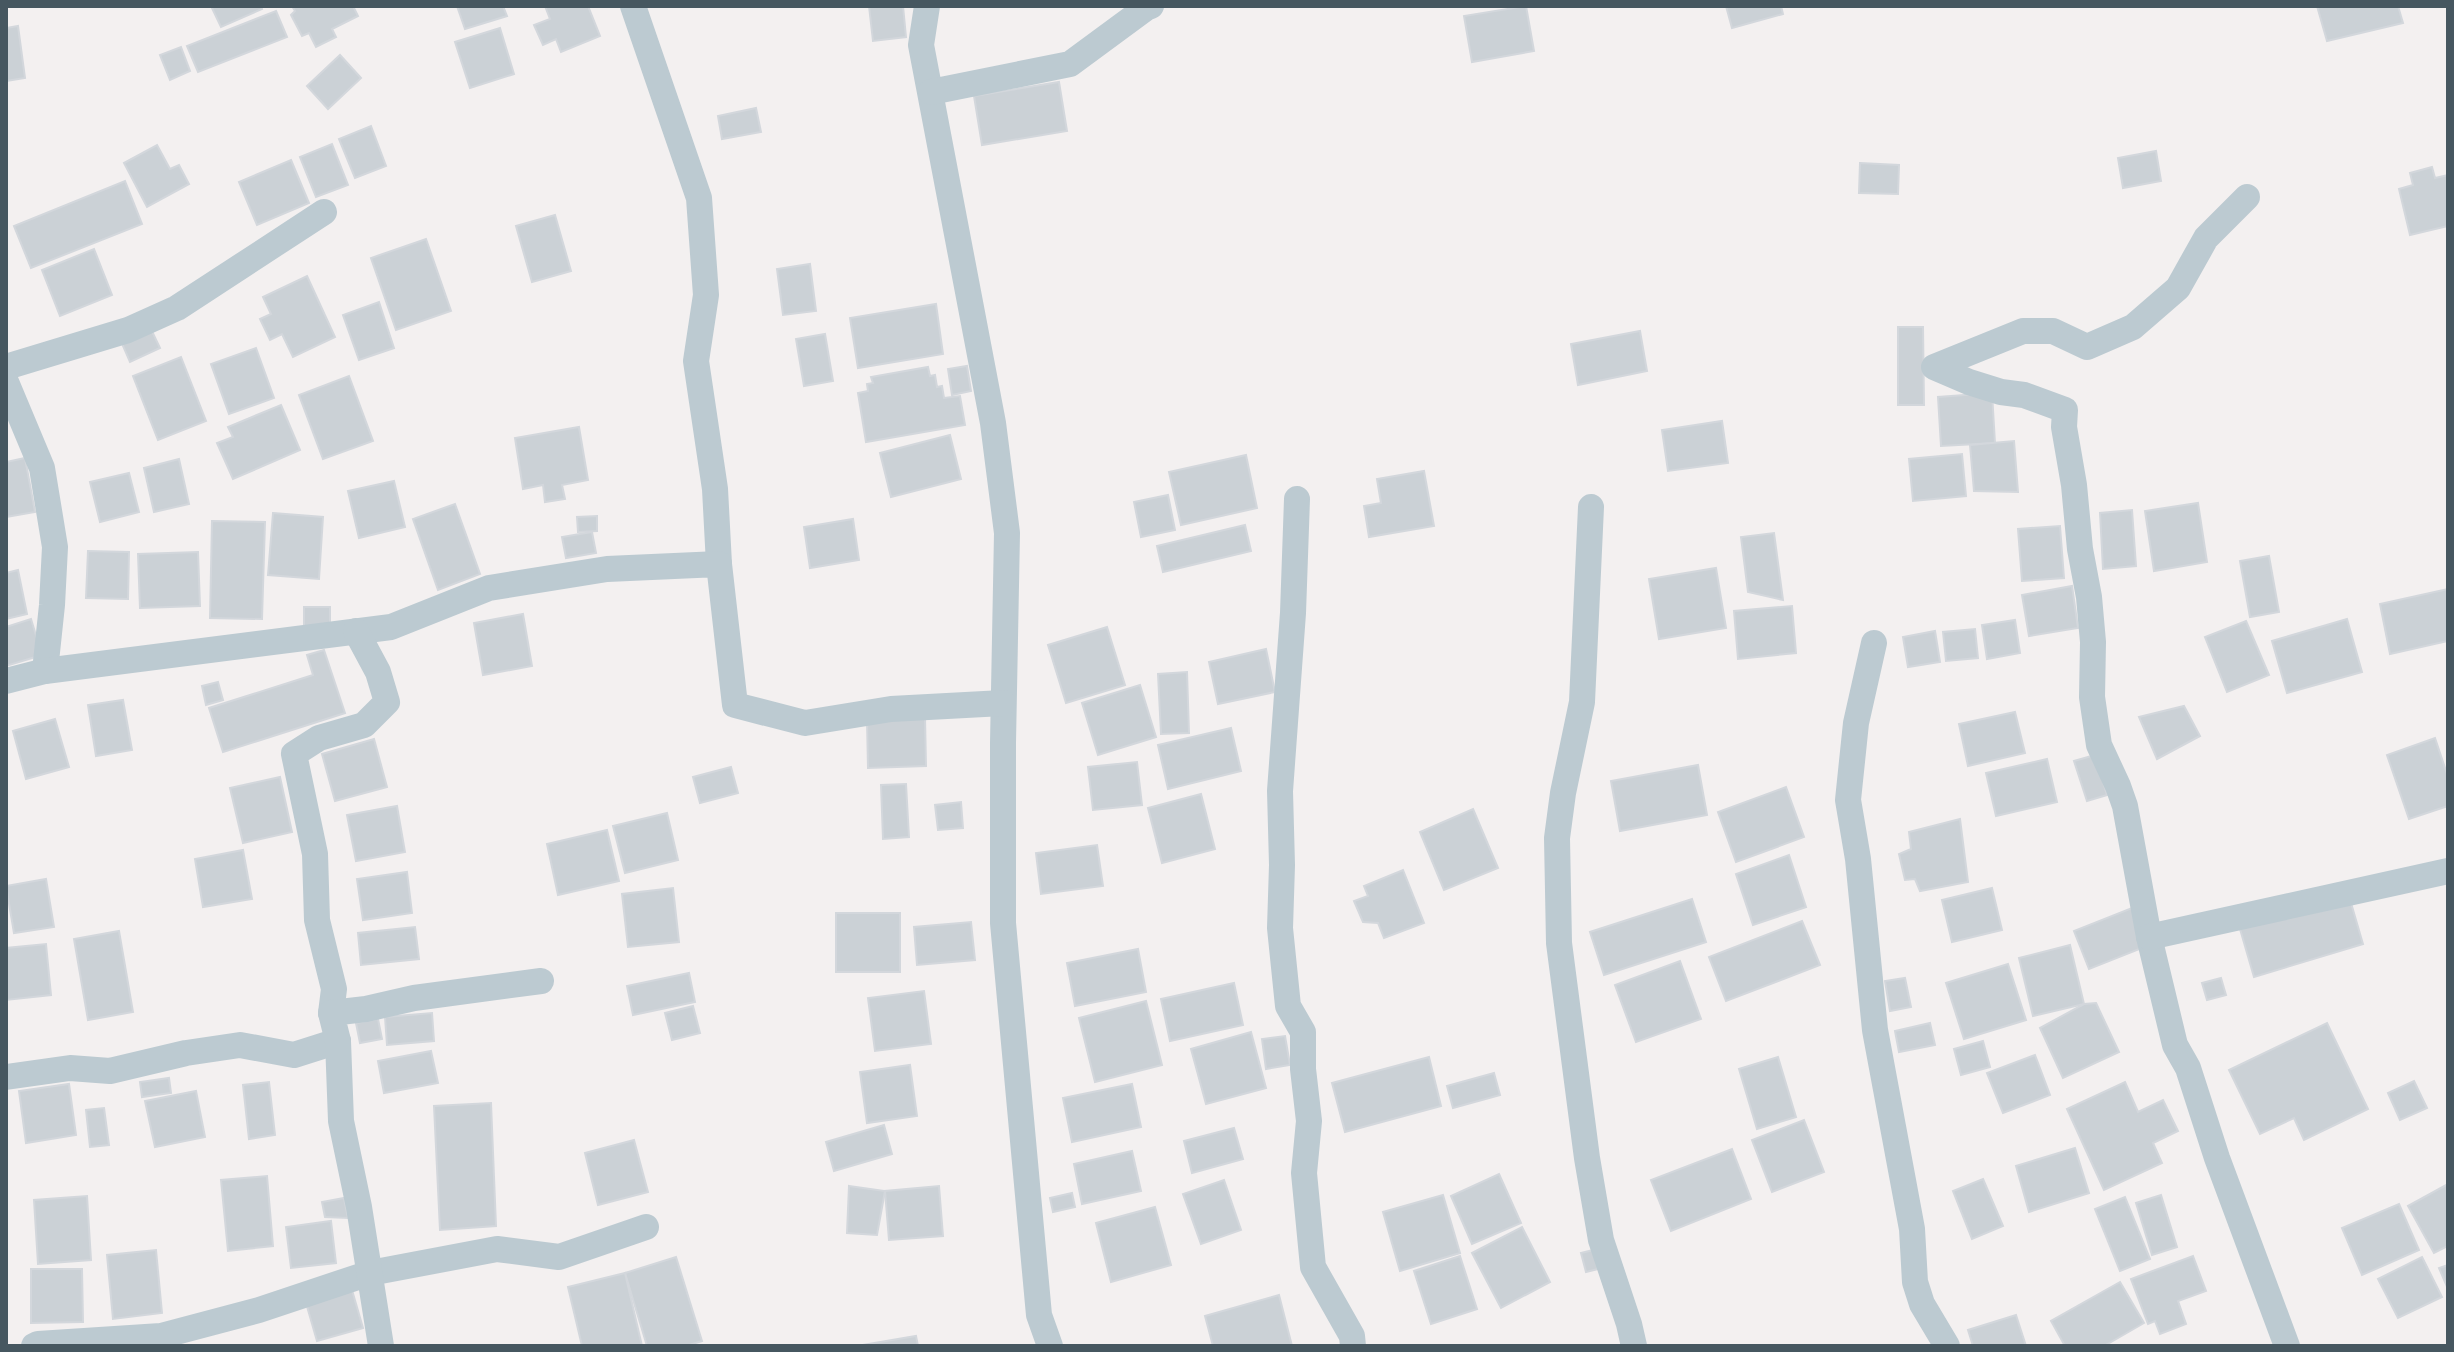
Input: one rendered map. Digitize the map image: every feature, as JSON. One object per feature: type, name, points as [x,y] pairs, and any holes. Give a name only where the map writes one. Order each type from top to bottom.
[{"type":"street","points":[[633,6],[699,198],[706,295],[696,361],[715,489],[719,564],[735,705],[805,723],[891,709],[1003,703]]},
{"type":"street","points":[[927,6],[921,45],[993,423],[1007,533],[1003,923],[1039,1315],[1050,1346]]},
{"type":"street","points":[[931,92],[1070,64],[1151,6]]},
{"type":"street","points":[[2247,197],[2206,238],[2178,288],[2133,327],[2087,347],[2053,331],[2023,331],[1934,367],[1969,382],[2024,395],[2065,410],[2064,427],[2089,597],[2093,642],[2092,697],[2099,745],[2125,806],[2149,937],[2175,1045],[2188,1068],[2217,1158],[2287,1346]]},
{"type":"street","points":[[6,367],[128,330],[177,308],[324,212]]},
{"type":"street","points":[[6,382],[42,468],[55,547],[45,671]]},
{"type":"street","points":[[1297,499],[1280,791],[1280,928],[1288,1006],[1303,1032],[1303,1069],[1309,1121],[1304,1173],[1313,1267],[1352,1336],[1353,1346]]},
{"type":"street","points":[[1591,507],[1582,702],[1557,838],[1559,943],[1601,1240],[1634,1346]]},
{"type":"street","points":[[6,681],[45,671],[391,627],[489,588],[607,569],[719,564]]},
{"type":"street","points":[[356,631],[378,672],[387,702],[364,725],[319,738],[294,754],[315,854],[317,920],[334,989],[331,1013],[338,1041],[341,1121],[359,1207],[381,1346]]},
{"type":"street","points":[[1874,643],[1856,723],[1848,800],[1858,859],[1875,1030],[1912,1229],[1915,1282],[1922,1304],[1945,1345]]},
{"type":"street","points":[[2149,937],[2448,871]]},
{"type":"street","points":[[331,1013],[541,981]]},
{"type":"street","points":[[6,1077],[70,1068],[110,1071],[186,1053],[240,1045],[294,1055],[338,1041]]},
{"type":"street","points":[[34,1346],[161,1336],[259,1310],[370,1273],[497,1249],[559,1257],[646,1227]]},
{"type":"building","points":[[211,6],[261,6],[262,9],[221,27]]},
{"type":"building","points":[[292,6],[353,6],[358,16],[332,29],[336,37],[316,47],[309,33],[302,36],[291,15],[295,11]]},
{"type":"building","points":[[457,6],[503,6],[507,16],[465,29]]},
{"type":"building","points":[[545,6],[588,6],[600,36],[561,52],[556,39],[543,45],[534,25],[550,19]]},
{"type":"building","points":[[869,6],[903,6],[906,37],[873,41]]},
{"type":"building","points":[[1526,6],[1534,51],[1472,62],[1464,16]]},
{"type":"building","points":[[1726,6],[1781,6],[1783,14],[1732,28]]},
{"type":"building","points":[[2317,6],[2398,6],[2403,23],[2327,41]]},
{"type":"building","points":[[276,11],[287,37],[198,72],[187,46]]},
{"type":"building","points":[[18,26],[25,78],[6,81],[6,28]]},
{"type":"building","points":[[500,28],[514,74],[470,88],[455,42]]},
{"type":"building","points":[[181,47],[190,71],[170,80],[160,55]]},
{"type":"building","points":[[340,55],[361,78],[328,109],[307,86]]},
{"type":"building","points":[[1059,82],[1067,131],[982,145],[974,96]]},
{"type":"building","points":[[756,108],[761,132],[722,139],[718,116]]},
{"type":"building","points":[[371,126],[386,166],[355,178],[339,139]]},
{"type":"building","points":[[332,144],[348,185],[316,197],[300,157]]},
{"type":"building","points":[[157,145],[170,169],[179,165],[189,184],[147,207],[124,163]]},
{"type":"building","points":[[2156,151],[2161,181],[2123,188],[2118,158]]},
{"type":"building","points":[[291,160],[309,203],[257,225],[239,182]]},
{"type":"building","points":[[1860,163],[1899,165],[1898,194],[1859,193]]},
{"type":"building","points":[[2432,167],[2435,178],[2448,175],[2448,226],[2410,235],[2399,189],[2413,185],[2410,173]]},
{"type":"building","points":[[125,181],[142,224],[31,268],[14,226]]},
{"type":"building","points":[[555,215],[571,271],[532,282],[516,226]]},
{"type":"building","points":[[426,239],[451,311],[396,330],[371,258]]},
{"type":"building","points":[[94,249],[112,295],[60,316],[42,270]]},
{"type":"building","points":[[810,264],[816,311],[783,315],[777,269]]},
{"type":"building","points":[[307,276],[335,337],[293,357],[282,334],[270,340],[260,319],[271,314],[263,297]]},
{"type":"building","points":[[379,302],[394,348],[359,360],[343,315]]},
{"type":"building","points":[[936,304],[943,354],[858,368],[850,318]]},
{"type":"building","points":[[149,325],[160,348],[130,362],[120,339]]},
{"type":"building","points":[[1898,327],[1923,327],[1924,405],[1898,405]]},
{"type":"building","points":[[1640,331],[1647,371],[1578,385],[1571,344]]},
{"type":"building","points":[[825,334],[833,381],[804,386],[796,339]]},
{"type":"building","points":[[256,348],[274,398],[229,414],[211,364]]},
{"type":"building","points":[[181,357],[206,421],[158,440],[133,376]]},
{"type":"building","points":[[967,366],[971,391],[952,395],[948,369]]},
{"type":"building","points":[[928,367],[930,376],[935,375],[937,387],[942,386],[944,398],[960,396],[965,425],[866,442],[858,393],[868,391],[867,384],[873,383],[871,377]]},
{"type":"building","points":[[349,376],[373,441],[323,459],[299,395]]},
{"type":"building","points":[[1992,393],[1995,443],[1941,446],[1938,397]]},
{"type":"building","points":[[281,405],[300,450],[233,479],[217,443],[233,437],[228,427]]},
{"type":"building","points":[[1722,421],[1728,463],[1668,471],[1662,430]]},
{"type":"building","points":[[579,427],[588,480],[562,485],[565,499],[545,502],[543,485],[523,489],[515,438]]},
{"type":"building","points":[[950,435],[961,479],[891,497],[880,453]]},
{"type":"building","points":[[2014,441],[2018,492],[1974,491],[1970,445]]},
{"type":"building","points":[[1962,454],[1966,496],[1913,501],[1909,459]]},
{"type":"building","points":[[1246,455],[1257,508],[1181,525],[1169,472]]},
{"type":"building","points":[[25,458],[35,512],[6,517],[6,462]]},
{"type":"building","points":[[179,459],[189,504],[154,512],[144,468]]},
{"type":"building","points":[[1424,471],[1434,526],[1369,537],[1364,506],[1381,503],[1377,479]]},
{"type":"building","points":[[129,473],[139,512],[100,522],[90,482]]},
{"type":"building","points":[[394,481],[405,527],[359,538],[348,491]]},
{"type":"building","points":[[1168,495],[1175,530],[1141,537],[1134,502]]},
{"type":"building","points":[[2198,503],[2207,562],[2154,571],[2145,511]]},
{"type":"building","points":[[455,504],[480,574],[438,590],[413,519]]},
{"type":"building","points":[[2132,510],[2136,566],[2103,569],[2100,513]]},
{"type":"building","points":[[273,513],[323,517],[319,579],[268,575]]},
{"type":"building","points":[[597,516],[597,531],[578,532],[577,517]]},
{"type":"building","points":[[853,519],[859,560],[810,568],[804,527]]},
{"type":"building","points":[[212,521],[265,522],[262,619],[210,618]]},
{"type":"building","points":[[1245,525],[1251,551],[1163,572],[1157,546]]},
{"type":"building","points":[[2060,526],[2064,578],[2022,581],[2018,529]]},
{"type":"building","points":[[592,532],[596,553],[566,558],[562,537]]},
{"type":"building","points":[[1774,533],[1783,600],[1748,592],[1741,537]]},
{"type":"building","points":[[88,551],[129,552],[128,599],[86,598]]},
{"type":"building","points":[[198,552],[200,606],[140,608],[138,554]]},
{"type":"building","points":[[2269,556],[2279,612],[2250,617],[2240,561]]},
{"type":"building","points":[[1716,568],[1726,628],[1659,639],[1649,579]]},
{"type":"building","points":[[18,570],[27,614],[6,619],[6,573]]},
{"type":"building","points":[[2072,586],[2078,628],[2029,636],[2022,595]]},
{"type":"building","points":[[2448,589],[2448,641],[2390,654],[2380,604]]},
{"type":"building","points":[[1792,606],[1796,653],[1738,659],[1734,611]]},
{"type":"building","points":[[304,607],[330,607],[330,628],[304,628]]},
{"type":"building","points":[[523,614],[532,666],[483,675],[474,623]]},
{"type":"building","points":[[31,619],[42,655],[6,666],[6,627]]},
{"type":"building","points":[[2347,619],[2362,672],[2287,693],[2272,641]]},
{"type":"building","points":[[2015,620],[2020,653],[1987,659],[1982,625]]},
{"type":"building","points":[[2246,621],[2269,675],[2227,692],[2205,637]]},
{"type":"building","points":[[1107,627],[1125,685],[1066,703],[1048,645]]},
{"type":"building","points":[[1975,629],[1978,658],[1946,661],[1943,632]]},
{"type":"building","points":[[1935,631],[1940,662],[1908,667],[1903,637]]},
{"type":"building","points":[[1266,649],[1275,692],[1218,704],[1209,662]]},
{"type":"building","points":[[324,650],[345,713],[223,752],[209,708],[313,675],[307,655]]},
{"type":"building","points":[[1187,672],[1189,733],[1161,734],[1158,674]]},
{"type":"building","points":[[218,682],[223,700],[206,705],[202,686]]},
{"type":"building","points":[[1140,685],[1156,737],[1098,755],[1082,703]]},
{"type":"building","points":[[123,700],[132,750],[96,756],[88,705]]},
{"type":"building","points":[[2184,706],[2200,736],[2157,759],[2139,717]]},
{"type":"building","points":[[2015,712],[2025,753],[1968,766],[1959,724]]},
{"type":"building","points":[[925,717],[926,766],[868,768],[867,720]]},
{"type":"building","points":[[55,719],[69,767],[26,779],[13,731]]},
{"type":"building","points":[[1231,728],[1241,771],[1168,789],[1158,745]]},
{"type":"building","points":[[2435,738],[2448,777],[2448,806],[2409,819],[2387,755]]},
{"type":"building","points":[[374,739],[387,787],[335,801],[322,754]]},
{"type":"building","points":[[2095,755],[2107,795],[2087,801],[2074,761]]},
{"type":"building","points":[[2047,759],[2057,802],[1996,816],[1986,773]]},
{"type":"building","points":[[1137,762],[1142,805],[1093,810],[1088,767]]},
{"type":"building","points":[[1698,765],[1707,815],[1620,831],[1611,781]]},
{"type":"building","points":[[731,767],[738,793],[700,803],[693,777]]},
{"type":"building","points":[[280,777],[292,832],[243,843],[230,788]]},
{"type":"building","points":[[906,784],[909,837],[883,839],[881,785]]},
{"type":"building","points":[[1786,787],[1804,837],[1736,862],[1718,812]]},
{"type":"building","points":[[1201,794],[1215,849],[1162,863],[1148,808]]},
{"type":"building","points":[[961,802],[963,828],[938,830],[935,805]]},
{"type":"building","points":[[397,806],[405,852],[356,861],[347,815]]},
{"type":"building","points":[[1473,809],[1498,868],[1444,890],[1420,832]]},
{"type":"building","points":[[667,813],[678,860],[625,873],[613,826]]},
{"type":"building","points":[[1960,819],[1968,882],[1920,891],[1915,879],[1905,880],[1899,854],[1911,849],[1909,832]]},
{"type":"building","points":[[607,830],[619,881],[558,895],[547,844]]},
{"type":"building","points":[[1097,845],[1103,886],[1041,894],[1036,853]]},
{"type":"building","points":[[243,850],[252,899],[203,907],[195,859]]},
{"type":"building","points":[[1789,855],[1806,907],[1753,925],[1736,874]]},
{"type":"building","points":[[1403,870],[1424,923],[1384,938],[1378,923],[1363,922],[1354,901],[1368,896],[1364,886]]},
{"type":"building","points":[[407,872],[412,913],[363,920],[357,879]]},
{"type":"building","points":[[46,879],[54,927],[14,933],[6,886]]},
{"type":"building","points":[[673,888],[679,942],[628,947],[622,894]]},
{"type":"building","points":[[1992,888],[2002,930],[1952,942],[1942,900]]},
{"type":"building","points":[[2349,896],[2363,944],[2254,977],[2240,929]]},
{"type":"building","points":[[1692,899],[1706,942],[1604,975],[1590,932]]},
{"type":"building","points":[[2132,908],[2147,946],[2089,969],[2074,931]]},
{"type":"building","points":[[836,913],[900,913],[900,972],[836,972]]},
{"type":"building","points":[[1802,921],[1820,965],[1726,1001],[1709,957]]},
{"type":"building","points":[[971,922],[975,960],[917,965],[914,927]]},
{"type":"building","points":[[415,927],[419,959],[361,965],[358,933]]},
{"type":"building","points":[[119,931],[133,1012],[88,1020],[74,939]]},
{"type":"building","points":[[46,944],[51,995],[6,1000],[6,948]]},
{"type":"building","points":[[2070,945],[2084,1004],[2033,1016],[2019,958]]},
{"type":"building","points":[[1138,949],[1146,992],[1075,1006],[1067,963]]},
{"type":"building","points":[[1680,961],[1701,1019],[1636,1042],[1615,985]]},
{"type":"building","points":[[2008,964],[2026,1020],[1964,1039],[1946,983]]},
{"type":"building","points":[[689,973],[695,1002],[633,1015],[627,986]]},
{"type":"building","points":[[1905,978],[1911,1007],[1890,1011],[1885,981]]},
{"type":"building","points":[[2221,978],[2226,995],[2207,1000],[2202,983]]},
{"type":"building","points":[[1234,983],[1243,1025],[1170,1041],[1161,999]]},
{"type":"building","points":[[924,991],[931,1044],[875,1051],[868,998]]},
{"type":"building","points":[[1146,1001],[1162,1065],[1095,1082],[1079,1018]]},
{"type":"building","points":[[2096,1003],[2119,1052],[2063,1078],[2040,1028],[2084,1004]]},
{"type":"building","points":[[693,1006],[700,1033],[672,1040],[665,1013]]},
{"type":"building","points":[[432,1013],[434,1041],[387,1045],[385,1017]]},
{"type":"building","points":[[378,1019],[382,1039],[360,1043],[356,1023]]},
{"type":"building","points":[[1930,1023],[1935,1045],[1899,1052],[1895,1031]]},
{"type":"building","points":[[2327,1023],[2368,1109],[2304,1140],[2294,1118],[2260,1134],[2229,1070]]},
{"type":"building","points":[[1251,1032],[1266,1088],[1206,1104],[1191,1049]]},
{"type":"building","points":[[1285,1036],[1290,1065],[1266,1069],[1262,1039]]},
{"type":"building","points":[[1983,1041],[1990,1067],[1961,1075],[1954,1049]]},
{"type":"building","points":[[431,1051],[438,1083],[384,1093],[378,1061]]},
{"type":"building","points":[[2035,1055],[2050,1095],[2003,1113],[1987,1073]]},
{"type":"building","points":[[1429,1057],[1441,1106],[1345,1132],[1332,1083]]},
{"type":"building","points":[[1778,1057],[1796,1117],[1757,1129],[1739,1069]]},
{"type":"building","points":[[910,1065],[917,1116],[867,1123],[860,1072]]},
{"type":"building","points":[[1494,1073],[1500,1095],[1453,1108],[1447,1086]]},
{"type":"building","points":[[169,1078],[171,1093],[142,1097],[140,1082]]},
{"type":"building","points":[[2414,1081],[2427,1108],[2400,1120],[2388,1093]]},
{"type":"building","points":[[269,1082],[275,1135],[249,1139],[243,1085]]},
{"type":"building","points":[[2125,1082],[2138,1112],[2163,1100],[2178,1131],[2153,1143],[2162,1163],[2104,1190],[2067,1109]]},
{"type":"building","points":[[69,1084],[76,1135],[26,1143],[19,1091]]},
{"type":"building","points":[[1132,1084],[1141,1127],[1072,1142],[1063,1098]]},
{"type":"building","points":[[196,1091],[205,1137],[155,1147],[145,1101]]},
{"type":"building","points":[[491,1103],[496,1226],[440,1230],[434,1106]]},
{"type":"building","points":[[104,1108],[109,1145],[90,1147],[86,1110]]},
{"type":"building","points":[[1804,1120],[1824,1172],[1772,1192],[1752,1140]]},
{"type":"building","points":[[884,1125],[892,1154],[834,1171],[826,1142]]},
{"type":"building","points":[[1234,1128],[1243,1159],[1192,1173],[1184,1141]]},
{"type":"building","points":[[634,1140],[648,1192],[598,1205],[585,1153]]},
{"type":"building","points":[[2075,1148],[2089,1193],[2029,1212],[2016,1166]]},
{"type":"building","points":[[1732,1149],[1751,1199],[1671,1231],[1651,1180]]},
{"type":"building","points":[[1132,1151],[1141,1191],[1082,1204],[1074,1164]]},
{"type":"building","points":[[1499,1174],[1521,1223],[1472,1244],[1451,1196]]},
{"type":"building","points":[[267,1176],[273,1246],[228,1251],[221,1180]]},
{"type":"building","points":[[1983,1179],[2003,1226],[1972,1239],[1953,1191]]},
{"type":"building","points":[[1224,1180],[1241,1230],[1201,1244],[1183,1194]]},
{"type":"building","points":[[2448,1184],[2448,1246],[2434,1253],[2408,1206]]},
{"type":"building","points":[[849,1186],[885,1191],[877,1235],[847,1233]]},
{"type":"building","points":[[939,1186],[943,1236],[889,1240],[885,1191]]},
{"type":"building","points":[[1072,1193],[1075,1207],[1053,1212],[1050,1198]]},
{"type":"building","points":[[1443,1195],[1460,1253],[1400,1271],[1383,1212]]},
{"type":"building","points":[[2161,1195],[2177,1247],[2152,1255],[2136,1203]]},
{"type":"building","points":[[87,1196],[91,1260],[38,1264],[34,1200]]},
{"type":"building","points":[[2125,1197],[2150,1259],[2120,1271],[2095,1209]]},
{"type":"building","points":[[344,1198],[348,1218],[325,1217],[322,1202]]},
{"type":"building","points":[[2399,1204],[2419,1250],[2362,1275],[2342,1228]]},
{"type":"building","points":[[1155,1207],[1171,1265],[1111,1282],[1096,1223]]},
{"type":"building","points":[[331,1221],[336,1263],[291,1268],[286,1227]]},
{"type":"building","points":[[1522,1227],[1550,1282],[1501,1308],[1472,1253]]},
{"type":"building","points":[[156,1250],[162,1313],[113,1319],[107,1255]]},
{"type":"building","points":[[1593,1250],[1598,1269],[1586,1272],[1581,1253]]},
{"type":"building","points":[[1460,1256],[1477,1309],[1431,1324],[1414,1271]]},
{"type":"building","points":[[2193,1256],[2206,1291],[2178,1301],[2186,1324],[2160,1334],[2155,1321],[2148,1324],[2131,1279]]},
{"type":"building","points":[[676,1257],[702,1341],[686,1346],[647,1346],[625,1273]]},
{"type":"building","points":[[2422,1257],[2442,1297],[2398,1318],[2378,1279]]},
{"type":"building","points":[[2448,1265],[2448,1289],[2439,1268]]},
{"type":"building","points":[[31,1269],[82,1269],[83,1322],[31,1323]]},
{"type":"building","points":[[625,1273],[642,1346],[582,1346],[568,1287]]},
{"type":"building","points":[[2120,1282],[2144,1323],[2104,1346],[2065,1346],[2051,1321]]},
{"type":"building","points":[[352,1290],[363,1328],[317,1341],[306,1303]]},
{"type":"building","points":[[1279,1295],[1292,1346],[1213,1346],[1205,1316]]},
{"type":"building","points":[[2016,1315],[2026,1346],[1973,1346],[1968,1330]]},
{"type":"building","points":[[916,1336],[918,1346],[862,1346],[862,1345]]}]
